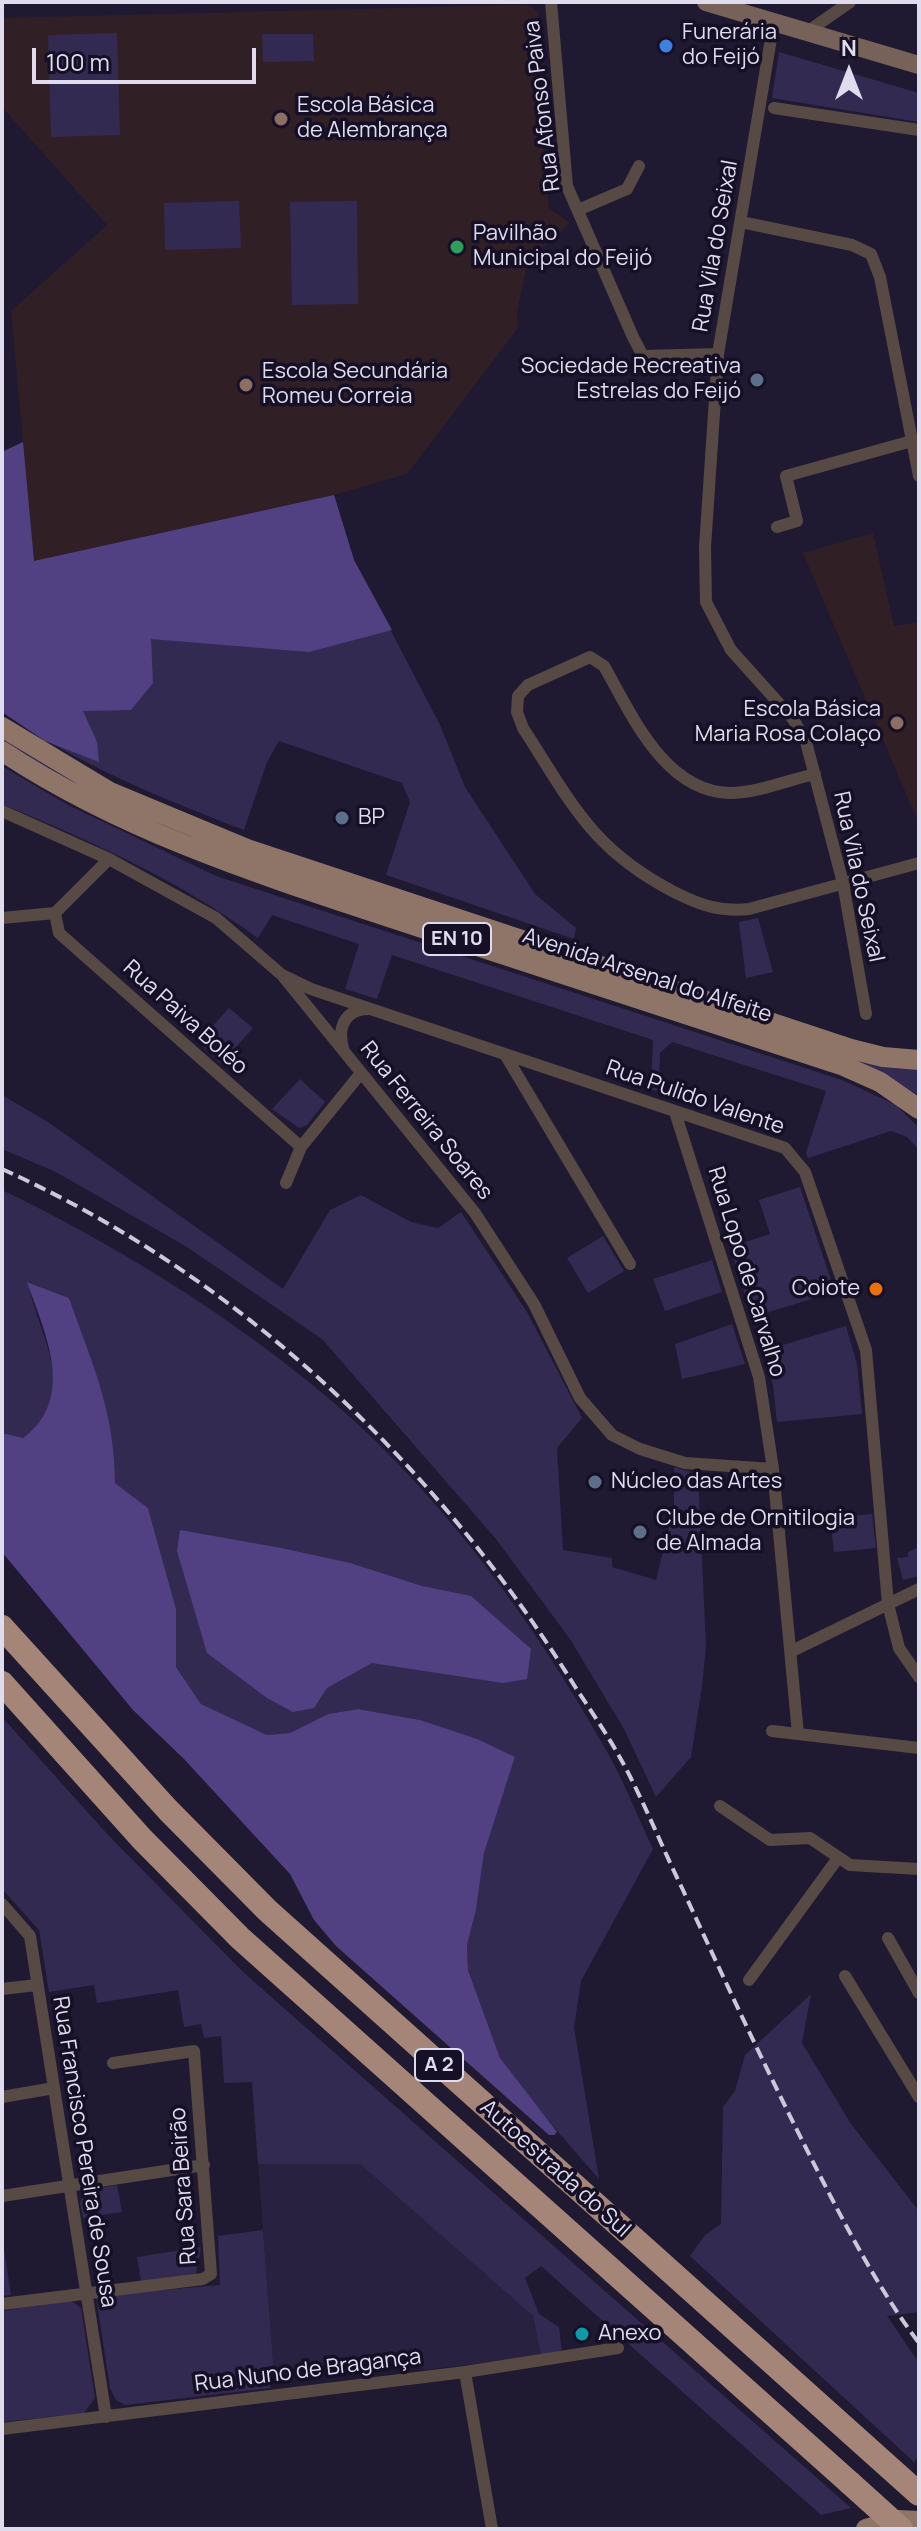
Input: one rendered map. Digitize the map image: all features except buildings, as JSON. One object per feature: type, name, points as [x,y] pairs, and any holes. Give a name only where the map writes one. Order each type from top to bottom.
[{"type":"highway","name":"Autoestrada do Sul","points":[[2,1627],[147,1787],[267,1910],[910,2486]]},
{"type":"highway","name":"Autoestrada do Sul","points":[[2,1683],[142,1839],[240,1938],[901,2529]]},
{"type":"main road","points":[[706,2],[919,65]]},
{"type":"main road","name":"Avenida Arsenal do Alfeite","points":[[2,727],[110,792],[247,849],[851,1049],[897,1059],[919,1060]]},
{"type":"main road","name":"Avenida Arsenal do Alfeite","points":[[2,751],[65,790],[137,826],[278,880],[853,1070],[898,1092],[919,1109]]},
{"type":"main road","points":[[866,2529],[898,2520],[919,2521]]},
{"type":"street","name":"Rua Afonso Paiva","points":[[551,2],[567,186],[643,356],[718,354]]},
{"type":"street","points":[[807,32],[850,2]]},
{"type":"street","name":"Rua Vila do Seixal","points":[[774,21],[718,354],[705,547],[706,602],[716,626],[741,664],[793,719],[806,742],[843,883],[866,1014]]},
{"type":"street","points":[[774,108],[919,130]]},
{"type":"street","points":[[578,210],[627,189],[639,166]]},
{"type":"street","points":[[741,222],[852,245],[871,254],[880,277],[919,476]]},
{"type":"street","points":[[777,527],[797,521],[786,476],[912,441]]},
{"type":"street","points":[[815,774],[741,792],[714,791],[674,769],[659,756],[598,660],[581,659],[553,673],[522,690],[517,704],[519,720],[591,831],[630,866],[705,907],[730,911],[919,863]]},
{"type":"street","name":"Rua Ferreira Soares","points":[[2,811],[109,859],[216,918],[282,975],[475,1213],[534,1304],[580,1398],[612,1435],[640,1449],[685,1463],[773,1469]]},
{"type":"street","points":[[2,918],[55,913],[109,859]]},
{"type":"street","name":"Rua Paiva Boléo","points":[[55,913],[59,933],[301,1147]]},
{"type":"street","name":"Rua Pulido Valente","points":[[282,975],[506,1056],[785,1148],[805,1172],[866,1350],[888,1604],[899,1648],[919,1677]]},
{"type":"street","points":[[344,1051],[341,1033],[345,1018],[356,1010],[374,1009]]},
{"type":"street","points":[[506,1056],[630,1264]]},
{"type":"street","points":[[286,1183],[301,1147],[361,1073]]},
{"type":"street","name":"Rua Lopo de Carvalho","points":[[675,1112],[759,1377],[773,1469],[798,1734]]},
{"type":"street","points":[[792,1651],[919,1589]]},
{"type":"street","points":[[772,1731],[919,1748]]},
{"type":"street","points":[[720,1806],[770,1840],[810,1838],[851,1866],[919,1869]]},
{"type":"street","points":[[749,1980],[838,1858]]},
{"type":"street","name":"Rua Francisco Pereira de Sousa","points":[[2,1904],[30,1936],[106,2417]]},
{"type":"street","points":[[888,1938],[919,1993]]},
{"type":"street","points":[[845,1976],[919,2097]]},
{"type":"street","points":[[2,1989],[37,1985]]},
{"type":"street","name":"Rua Sara Beirão","points":[[87,2291],[203,2279],[209,2276],[212,2269],[194,2051],[113,2063]]},
{"type":"street","points":[[2,2097],[54,2088]]},
{"type":"street","points":[[2,2196],[204,2165]]},
{"type":"street","points":[[2,2304],[87,2291]]},
{"type":"street","name":"Rua Nuno de Bragança","points":[[2,2429],[465,2372],[618,2348]]},
{"type":"street","points":[[465,2372],[492,2529]]},
{"type":"shaded area","name":"Escola Secundária Romeu Correia","points":[[531,6],[538,13],[549,132],[542,140],[549,208],[570,223],[528,260],[517,313],[518,328],[407,474],[334,495],[34,561],[11,311],[107,225],[2,107],[2,18]]},
{"type":"shaded area","points":[[117,33],[120,135],[51,137],[48,35]]},
{"type":"shaded area","points":[[262,34],[313,34],[314,61],[263,62]]},
{"type":"shaded area","points":[[779,52],[919,93],[919,122],[772,98]]},
{"type":"shaded area","points":[[239,201],[241,248],[165,250],[164,203]]},
{"type":"shaded area","points":[[357,201],[358,304],[292,305],[290,202]]},
{"type":"shaded area","points":[[23,442],[34,561],[334,495],[354,560],[440,725],[465,787],[535,894],[576,928],[574,939],[386,875],[410,802],[402,783],[279,741],[267,762],[244,830],[90,764],[2,712],[2,452]]},
{"type":"shaded area","points":[[23,442],[34,561],[334,495],[354,560],[392,630],[309,652],[151,639],[153,683],[131,710],[83,711],[97,742],[99,762],[45,741],[2,712],[2,452]]},
{"type":"shaded area","name":"Escola Básica Maria Rosa Colaço","points":[[873,533],[894,626],[919,622],[919,824],[803,553]]},
{"type":"shaded area","points":[[2,737],[95,793],[895,1068],[919,1069],[919,1091],[916,1094],[872,1068],[241,858],[94,796],[2,742]]},
{"type":"shaded area","points":[[2,766],[68,805],[216,876],[842,1080],[896,1105],[919,1128],[919,1150],[907,1137],[891,1131],[808,1158],[806,1153],[826,1091],[672,1042],[660,1053],[659,1091],[651,1090],[653,1040],[392,955],[377,999],[345,989],[359,944],[272,915],[258,938],[166,880],[2,804]]},
{"type":"shaded area","points":[[758,918],[773,972],[746,978],[739,922]]},
{"type":"shaded area","points":[[229,1008],[253,1028],[221,1064],[198,1042]]},
{"type":"shaded area","points":[[300,1079],[325,1102],[307,1125],[299,1128],[272,1109]]},
{"type":"shaded area","points":[[2,1095],[48,1122],[283,1289],[330,1210],[361,1195],[411,1222],[438,1228],[461,1212],[527,1312],[582,1418],[557,1448],[563,1550],[612,1558],[612,1567],[656,1580],[674,1506],[674,1467],[698,1474],[706,1646],[702,1686],[691,1757],[656,1797],[624,1729],[570,1639],[496,1539],[322,1339],[187,1247],[56,1172],[2,1149]]},
{"type":"shaded area","points":[[800,1187],[835,1292],[752,1317],[730,1247],[770,1234],[759,1200]]},
{"type":"shaded area","points":[[2,1190],[125,1255],[204,1305],[279,1359],[359,1425],[440,1509],[477,1555],[577,1700],[613,1762],[653,1849],[581,1981],[574,2027],[599,2179],[531,2101],[500,2058],[468,1970],[467,1945],[476,1910],[484,1853],[515,1757],[420,1720],[358,1709],[328,1714],[290,1733],[267,1735],[201,1704],[176,1667],[176,1609],[148,1508],[115,1483],[107,1411],[69,1298],[28,1282],[47,1344],[54,1384],[50,1403],[41,1421],[23,1438],[2,1433]]},
{"type":"shaded area","points":[[603,1236],[624,1271],[588,1293],[567,1258]]},
{"type":"shaded area","points":[[712,1260],[722,1292],[665,1311],[653,1279]]},
{"type":"shaded area","points":[[27,1282],[69,1298],[107,1410],[115,1483],[148,1508],[176,1609],[176,1667],[201,1704],[267,1735],[290,1733],[328,1714],[358,1709],[420,1720],[477,1739],[515,1757],[484,1853],[476,1910],[467,1945],[468,1970],[500,2058],[557,2132],[554,2135],[549,2135],[336,1946],[314,1920],[290,1874],[184,1759],[133,1710],[2,1552],[2,1433],[23,1438],[39,1422],[49,1404],[53,1385],[48,1344]]},
{"type":"shaded area","points":[[732,1324],[745,1364],[682,1379],[675,1344]]},
{"type":"shaded area","points":[[846,1326],[857,1364],[862,1414],[777,1422],[773,1385],[763,1351]]},
{"type":"shaded area","points":[[872,1514],[876,1548],[834,1552],[830,1518]]},
{"type":"shaded area","points":[[180,1530],[350,1563],[422,1586],[471,1596],[531,1649],[527,1679],[503,1683],[372,1663],[327,1688],[314,1708],[293,1712],[267,1698],[207,1653],[177,1551]]},
{"type":"shaded area","points":[[919,1547],[919,1576],[903,1580],[897,1558],[908,1557],[908,1552]]},
{"type":"shaded area","points":[[2,1717],[109,1836],[243,1972],[851,2508],[821,2515],[541,2266],[525,2278],[539,2314],[559,2327],[562,2353],[541,2356],[533,2316],[360,2164],[258,2164],[252,2082],[224,2083],[221,2036],[204,2038],[201,2024],[184,2027],[178,1990],[97,2003],[94,1985],[49,1992],[39,1930],[2,1889]]},
{"type":"shaded area","points":[[811,1994],[802,2043],[851,2124],[919,2211],[919,2312],[887,2316],[919,2363],[919,2455],[914,2462],[690,2256],[705,2235],[721,2224],[723,2107],[735,2091],[745,2055]]},
{"type":"shaded area","points":[[258,2164],[360,2164],[533,2316],[541,2356],[424,2370],[411,2358],[274,2374]]},
{"type":"shaded area","points":[[117,2185],[122,2212],[83,2218],[80,2202],[86,2190]]},
{"type":"shaded area","points":[[263,2230],[274,2374],[270,2388],[125,2405],[116,2400],[110,2388],[96,2296],[220,2285],[218,2236]]},
{"type":"shaded area","points":[[201,2247],[195,2278],[141,2281],[137,2257]]},
{"type":"shaded area","points":[[2,2250],[11,2295],[2,2296]]},
{"type":"shaded area","points":[[71,2300],[81,2308],[95,2398],[84,2413],[2,2422],[2,2311]]},
{"type":"railway","points":[[2,1169],[90,1213],[173,1264],[252,1322],[326,1385],[396,1454],[460,1527],[520,1604],[618,1753],[823,2182],[875,2276],[919,2343]]},
{"type":"place","name":"Funerária do Feijó","points":[[666,46]]},
{"type":"place","name":"Escola Básica de Alembrança","points":[[281,119]]},
{"type":"place","name":"Pavilhão Municipal do Feijó","points":[[457,247]]},
{"type":"place","name":"Sociedade Recreativa Estrelas do Feijó","points":[[757,380]]},
{"type":"place","name":"Escola Secundária Romeu Correia","points":[[246,385]]},
{"type":"place","name":"Escola Básica Maria Rosa Colaço","points":[[897,723]]},
{"type":"place","name":"BP","points":[[342,818]]},
{"type":"place","name":"Coiote","points":[[876,1289]]},
{"type":"place","name":"Núcleo das Artes","points":[[595,1482]]},
{"type":"place","name":"Clube de Ornitilogia de Almada","points":[[640,1532]]},
{"type":"place","name":"Anexo","points":[[582,2334]]}]
